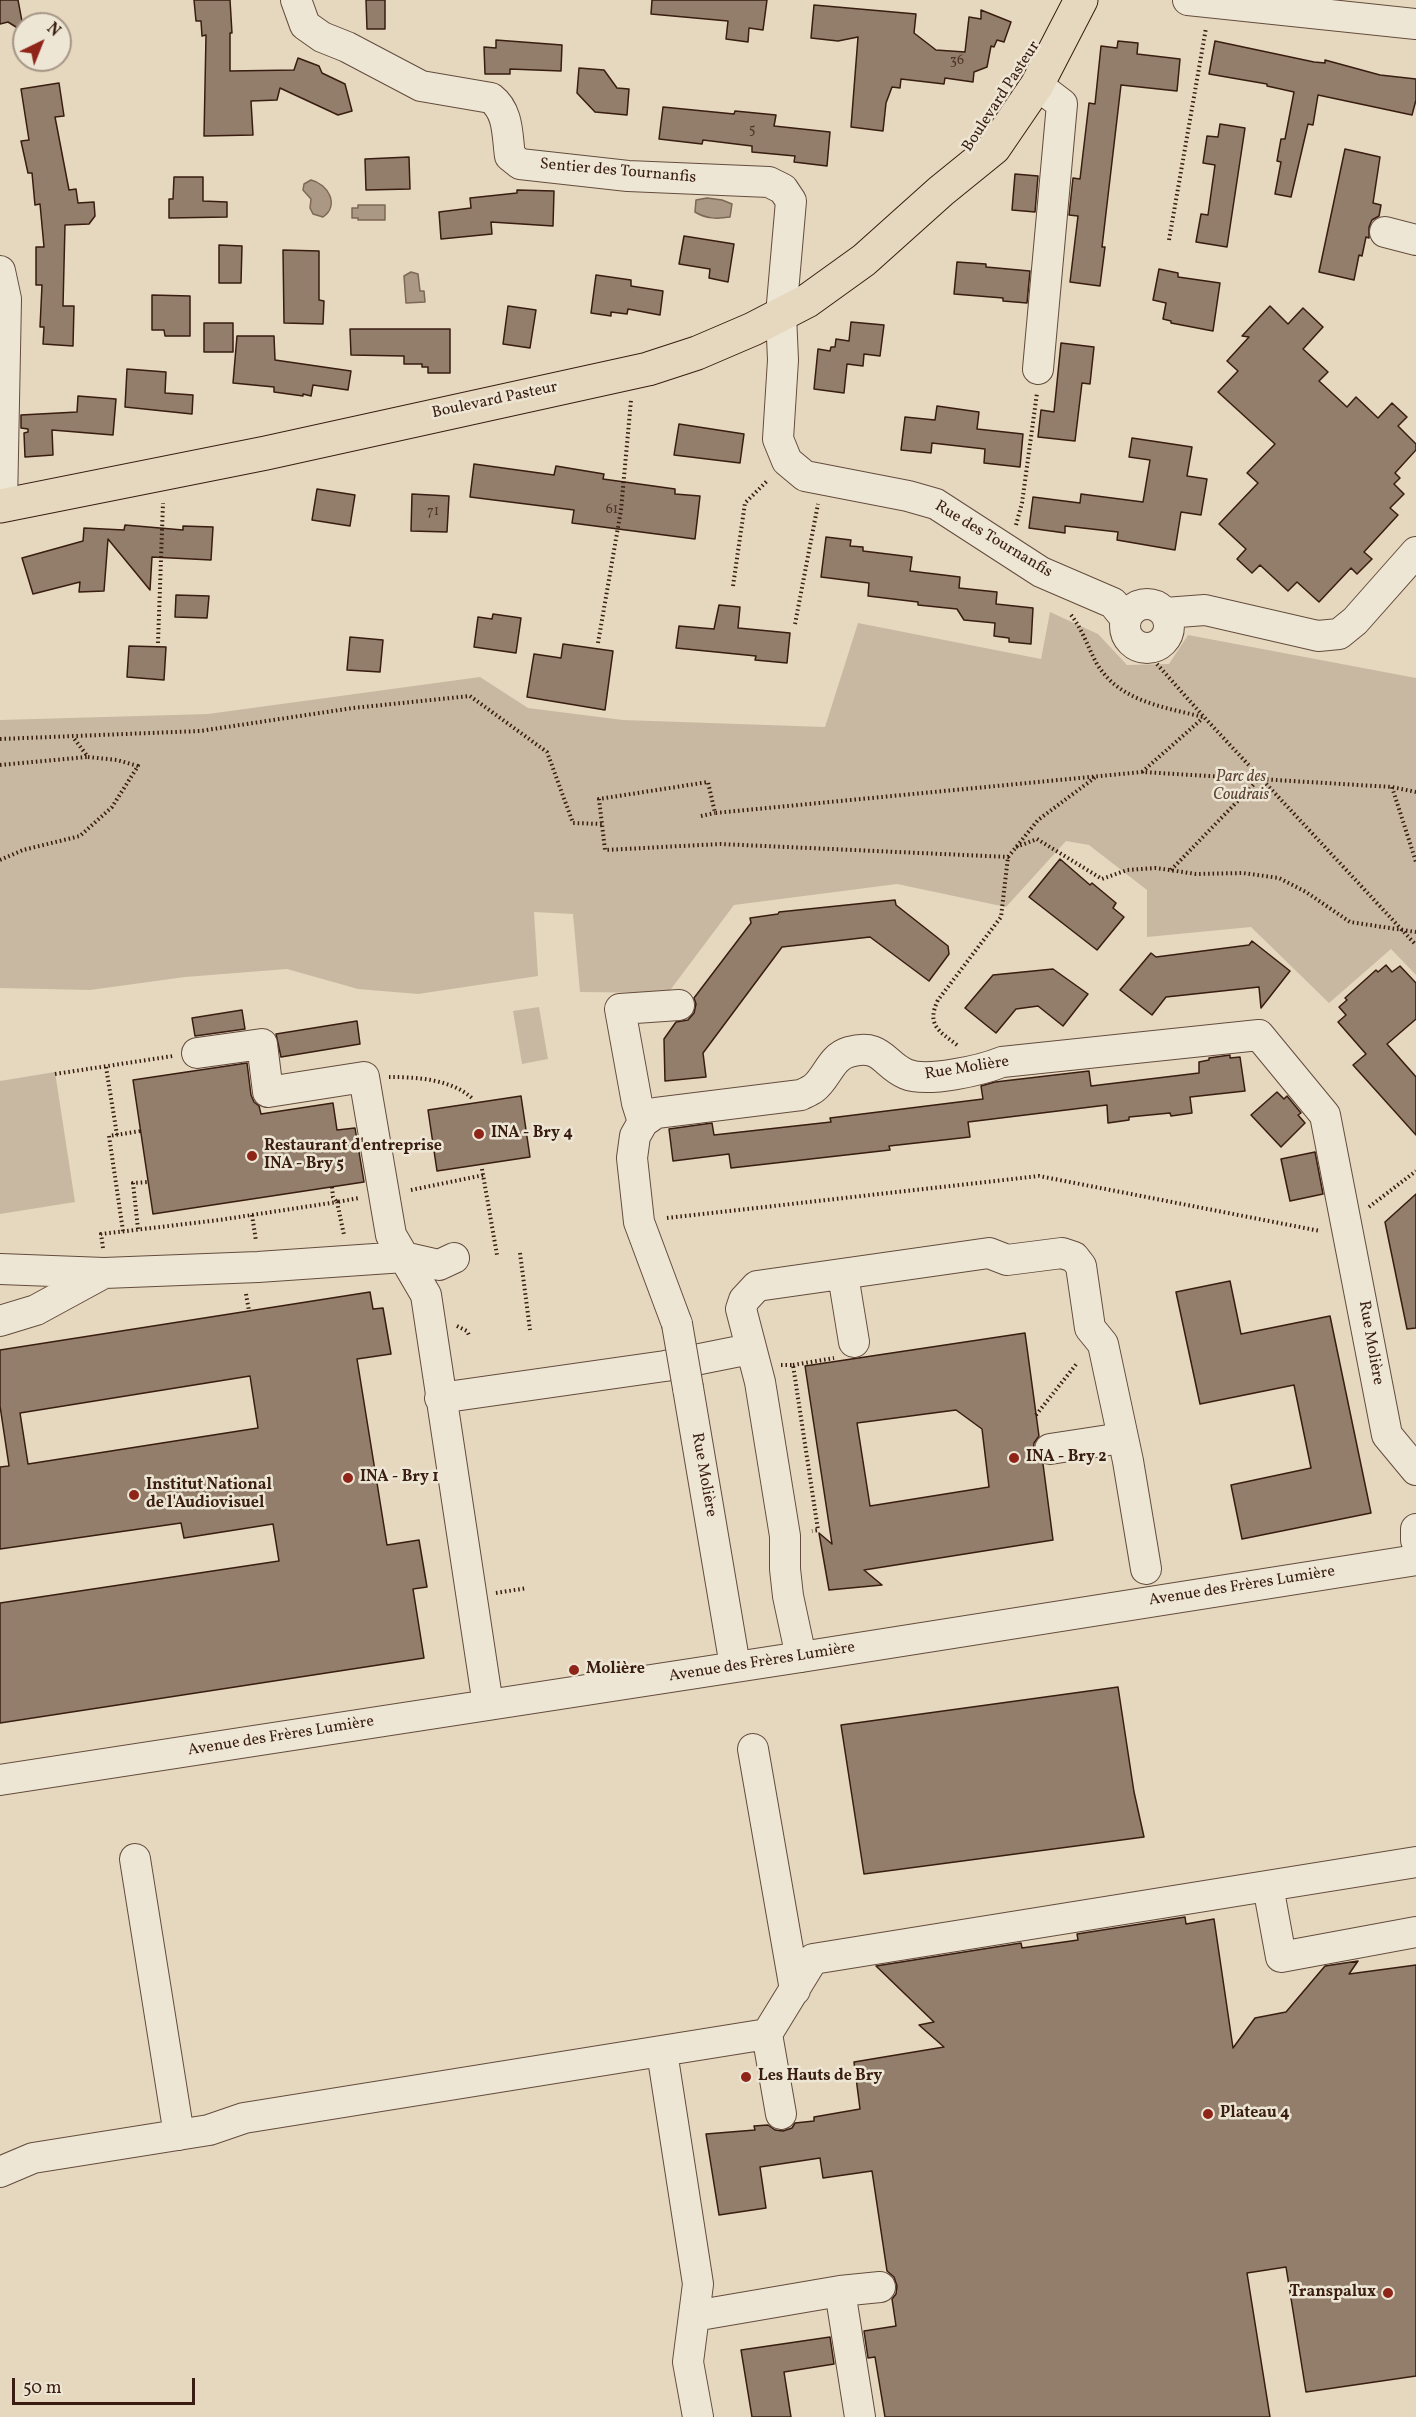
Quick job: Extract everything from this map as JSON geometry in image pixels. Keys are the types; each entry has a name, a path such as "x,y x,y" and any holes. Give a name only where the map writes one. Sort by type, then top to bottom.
{"main road":[{"name":"Boulevard Pasteur","path":"941,191 1041,38 1059,0"},
{"name":"Boulevard Pasteur","path":"1,505 266,453 634,372 697,353 781,315 807,301 864,260 941,191 994,148 1037,85 1081,0"}],"street":[{"path":"1199,1 1416,24"},
{"name":"Sentier des Tournanfis","path":"300,13 322,37 347,47 421,86 491,98 499,104 505,115 510,156 520,164 628,176 769,182 783,189 791,201 781,315"},
{"path":"1037,85 1062,104 1038,380"},
{"path":"1385,232 1416,240"},
{"path":"0,272 6,300 1,505"},
{"path":"781,315 783,360 778,439 787,461"},
{"name":"Rue des Tournanfis","path":"787,461 805,476 908,496 936,504 1003,545 1041,572 1113,603 1126,619 1127,635 1133,643 1149,648"},
{"path":"1165,613 1205,610 1318,636 1339,634 1355,621 1416,552"},
{"path":"1126,619 1137,606 1147,604 1157,606 1165,613 1169,622 1167,636 1163,642 1149,648"},
{"path":"643,1122 637,1103 620,1009 679,1005"},
{"name":"Rue Molière","path":"735,1666 677,1324 639,1222 632,1158 635,1136 643,1122 656,1113 801,1095 814,1088 837,1059 848,1052 871,1050 883,1056 906,1074 923,1078 986,1068 1002,1062 1259,1035 1325,1115 1348,1224 1387,1435 1416,1470"},
{"path":"197,1053 262,1044 268,1092 364,1077 391,1235 426,1295 488,1705"},
{"path":"801,1658 788,1596 785,1536 760,1382 741,1309 744,1300 757,1286 989,1253 1007,1260 1062,1253 1074,1257 1081,1266 1090,1328 1103,1344 1146,1569"},
{"path":"0,1269 104,1262 350,1262 405,1257 439,1265 454,1258"},
{"path":"0,1321 36,1310 104,1262"},
{"path":"843,1275 854,1342"},
{"path":"440,1398 665,1366 750,1349"},
{"path":"1050,1449 1122,1438"},
{"path":"1416,1529 1416,1540"},
{"name":"Avenue des Frères Lumière","path":"0,1780 735,1666 801,1658 1416,1560"},
{"path":"753,1749 795,1990"},
{"path":"135,1859 179,2135"},
{"path":"781,2114 767,2034 813,1959 1416,1862"},
{"path":"1268,1886 1281,1957 1416,1932"},
{"path":"0,2172 33,2158 209,2130 244,2118 767,2034"},
{"path":"662,2052 698,2284 688,2362 698,2417"},
{"path":"0,2154 33,2158"},
{"path":"694,2316 840,2291 880,2287"},
{"path":"840,2291 860,2417"}],"path":[{"path":"1169,240 1199,1"},
{"path":"598,643 621,510 634,372"},
{"path":"1003,545 1017,524 1022,503 1038,380"},
{"path":"733,586 745,503 787,461"},
{"path":"158,643 164,472"},
{"path":"795,624 823,479"},
{"path":"1064,608 1072,615 1084,633 1098,665 1116,687 1137,700 1204,717"},
{"path":"1149,648 1156,663 1204,717 1416,945"},
{"path":"0,739 200,732 353,708 471,696 547,752 573,823 602,824"},
{"path":"1142,772 1204,717"},
{"path":"72,736 88,757"},
{"path":"0,765 88,757 117,760 138,766 112,807 80,836 23,850 0,860"},
{"path":"701,816 1142,772 1392,787 1416,792"},
{"path":"986,1068 935,1028 932,1012 938,1000 1001,917 1008,857 1038,820 1098,776"},
{"path":"1171,870 1260,778"},
{"path":"714,813 708,782 599,799 605,850 720,844 1008,857"},
{"path":"1392,787 1416,862"},
{"path":"1016,847 1037,839 1102,879 1126,870 1156,868 1196,874 1242,873 1279,878 1306,892 1350,922 1416,932"},
{"path":"55,1074 197,1053"},
{"path":"106,1067 117,1135"},
{"path":"364,1077 429,1080 466,1092 473,1099"},
{"path":"123,1232 109,1136 141,1131"},
{"path":"483,1169 497,1255"},
{"path":"639,1222 1039,1176 1318,1231 1348,1224 1416,1171"},
{"path":"383,1193 483,1175"},
{"path":"138,1229 133,1183 148,1182"},
{"path":"332,1187 350,1262"},
{"path":"104,1262 101,1234 252,1215 345,1200"},
{"path":"252,1215 256,1244"},
{"path":"520,1253 530,1330"},
{"path":"245,1290 249,1311"},
{"path":"1036,1415 1098,1338"},
{"path":"793,1365 810,1361"},
{"path":"494,1593 527,1588"}],"green space":[{"name":"Parc des Coudrais","path":"1050,612 1098,634 1127,665 1169,664 1188,635 1416,678 1416,975 1391,949 1329,1003 1251,927 1147,937 1147,890 1089,845 1066,841 1006,907 897,884 734,905 668,993 580,992 573,914 534,912 538,976 418,994 358,989 287,969 185,977 90,990 0,988 0,720 208,714 480,677 528,708 623,720 825,727 858,623 1041,659"},
{"path":"539,1007 548,1059 522,1064 513,1011"},
{"path":"55,1072 75,1202 0,1214 0,1081"}],"shaded area":[{"path":"311,180 327,190 330,196 331,207 323,217 313,214 310,208 311,199 303,190 304,184"},
{"path":"707,198 732,204 730,217 712,218 695,212 696,200"},
{"path":"358,205 385,205 385,220 352,218 352,208 358,208"},
{"path":"411,272 418,274 420,291 424,291 425,302 406,303 404,276"}],"building":[{"path":"0,0 18,0 20,12 12,12 12,24 8,22 0,24"},
{"path":"194,0 230,0 232,33 230,33 230,71 294,70 298,58 319,66 322,73 345,84 352,111 338,115 280,88 277,100 251,101 253,135 204,136 206,35 202,36 201,21 196,21"},
{"path":"366,0 385,0 385,29 367,29"},
{"path":"652,0 767,0 763,30 749,28 748,42 726,39 728,21 651,14"},
{"path":"814,5 916,14 914,33 936,50 965,52 969,17 981,19 981,10 1011,22 1004,42 997,40 994,47 991,46 987,67 974,72 973,82 945,78 944,84 901,79 900,88 892,87 886,103 883,131 851,127 858,37 838,41 811,38"},
{"path":"496,40 562,45 561,71 510,69 510,74 485,74 484,47 496,48"},
{"path":"1118,41 1138,43 1137,54 1180,59 1177,91 1121,85 1102,247 1105,247 1100,286 1070,282 1078,216 1069,215 1073,178 1080,179 1089,103 1095,104 1101,46 1117,48"},
{"path":"1215,41 1314,62 1325,63 1325,60 1380,75 1416,79 1416,100 1412,115 1318,95 1313,125 1308,124 1291,197 1275,194 1281,162 1277,161 1281,139 1285,139 1294,92 1267,86 1267,84 1209,74"},
{"path":"579,68 604,70 617,88 629,89 627,115 595,112 577,93"},
{"path":"59,83 64,116 55,117 69,190 76,189 78,203 94,202 95,216 89,224 65,225 63,306 74,306 73,346 43,344 44,327 40,327 42,285 36,285 36,247 44,247 40,204 35,205 32,173 28,173 21,141 29,140 21,89"},
{"path":"663,107 734,114 735,111 776,115 774,126 830,132 827,166 794,162 795,156 752,152 752,146 703,140 702,144 659,139"},
{"path":"1220,124 1245,128 1227,247 1196,242 1201,214 1208,215 1215,165 1203,163 1207,136 1218,137"},
{"path":"1345,149 1380,157 1373,203 1381,205 1379,216 1372,220 1369,227 1369,238 1366,237 1362,256 1359,255 1354,280 1319,272"},
{"path":"409,157 410,189 366,190 365,159"},
{"path":"1015,174 1038,176 1035,212 1012,210"},
{"path":"174,177 203,177 203,201 227,202 227,217 169,218 169,199 173,199"},
{"path":"517,190 554,191 553,226 491,222 492,234 441,239 439,212 471,208 470,198 517,193"},
{"path":"684,236 734,244 728,282 709,278 710,269 679,264"},
{"path":"219,245 242,246 241,283 219,283"},
{"path":"283,250 319,251 319,300 324,301 323,324 284,323"},
{"path":"957,262 1030,271 1027,303 1003,301 1003,298 954,294"},
{"path":"1159,269 1178,273 1178,277 1220,283 1213,331 1171,323 1163,319 1166,303 1153,300"},
{"path":"596,275 631,280 631,286 663,291 660,315 628,309 627,314 611,312 611,316 591,313"},
{"path":"152,295 190,296 190,336 165,336 164,330 152,330"},
{"path":"508,306 536,310 530,348 503,344"},
{"path":"1270,306 1288,324 1303,308 1323,327 1303,349 1328,372 1319,381 1347,407 1356,397 1378,418 1392,403 1407,417 1398,426 1416,444 1416,450 1395,473 1400,478 1394,484 1404,494 1390,508 1398,515 1364,552 1372,559 1357,574 1351,568 1319,602 1297,582 1288,591 1260,565 1252,573 1237,559 1246,549 1219,524 1258,483 1247,473 1275,444 1218,392 1238,371 1227,361 1249,337 1242,336"},
{"path":"851,322 884,325 880,356 864,354 863,366 847,364 844,393 814,389 818,349 830,351 831,347 835,347 836,339 849,341"},
{"path":"204,323 233,323 233,352 204,352"},
{"path":"350,329 450,329 450,373 428,373 428,367 422,367 422,364 404,364 404,356 351,355"},
{"path":"237,336 274,336 275,360 351,371 348,390 313,385 311,396 303,394 303,396 274,392 274,387 233,383"},
{"path":"1061,343 1094,347 1090,384 1082,383 1075,441 1038,437 1041,410 1054,412"},
{"path":"127,369 166,372 165,393 193,395 192,414 125,407"},
{"path":"78,396 116,399 113,435 52,430 53,455 25,457 24,433 28,432 28,429 21,428 21,415 77,412"},
{"path":"937,406 979,412 977,429 1023,434 1020,467 984,463 985,449 932,443 931,453 901,450 905,417 935,420"},
{"path":"679,424 744,434 740,463 674,455"},
{"path":"1132,438 1192,447 1187,476 1207,479 1201,515 1181,512 1175,550 1117,540 1118,532 1065,526 1065,533 1029,528 1033,497 1080,503 1081,494 1143,502 1150,460 1129,457"},
{"path":"474,464 554,475 556,466 604,474 603,479 675,489 675,494 700,496 695,539 572,523 574,510 470,497"},
{"path":"317,489 355,495 350,526 312,520"},
{"path":"412,494 449,496 447,532 411,531"},
{"path":"125,525 183,530 183,526 213,527 211,560 152,557 150,590 108,539 104,591 79,592 80,582 33,594 22,558 83,541 84,528 124,530"},
{"path":"826,537 851,540 850,546 863,547 863,551 912,557 910,571 960,577 959,588 997,592 996,604 1033,608 1031,644 1009,642 1009,638 994,636 995,623 964,620 957,609 868,596 869,583 821,577"},
{"path":"176,595 209,596 207,618 175,617"},
{"path":"719,605 740,607 738,628 790,633 787,663 755,660 756,656 676,648 679,626 714,629"},
{"path":"493,614 521,618 516,653 474,647 478,617 492,619"},
{"path":"350,637 383,640 380,672 347,670"},
{"path":"563,644 613,651 605,710 527,697 534,654 561,658"},
{"path":"129,646 166,647 164,680 127,677"},
{"path":"1060,859 1090,885 1092,883 1116,903 1113,908 1124,917 1097,950 1029,897"},
{"path":"895,900 896,905 948,946 949,954 929,981 870,937 782,947 703,1053 706,1077 665,1081 664,1039 676,1022 688,1020 694,1013 696,1004 694,998 751,923 750,918 779,912"},
{"path":"1252,941 1290,971 1261,1008 1259,987 1166,997 1152,1015 1120,990 1151,953 1156,957 1249,945"},
{"path":"1386,965 1392,972 1400,966 1416,983 1416,1019 1387,1044 1416,1077 1416,1135 1353,1065 1366,1054 1338,1022 1346,1015 1339,1007 1347,1000 1345,998 1376,970 1378,972"},
{"path":"1053,969 1088,994 1063,1026 1038,1006 1016,1009 996,1033 965,1008 993,975"},
{"path":"242,1010 245,1029 195,1036 192,1018"},
{"path":"357,1021 360,1044 281,1057 276,1034"},
{"path":"1230,1055 1230,1058 1240,1057 1245,1091 1190,1097 1192,1113 1129,1117 1129,1120 1108,1123 1107,1105 968,1122 970,1137 889,1146 890,1150 731,1168 729,1154 673,1161 669,1129 712,1123 714,1135 831,1122 830,1118 983,1099 981,1086 995,1082 1089,1071 1091,1086 1199,1073 1199,1062"},
{"name":"Restaurant d'entreprise INA - Bry 5","path":"247,1063 251,1095 259,1106 261,1114 333,1103 337,1130 355,1128 364,1182 153,1214 133,1080"},
{"path":"1277,1092 1284,1099 1287,1096 1301,1113 1298,1115 1305,1123 1281,1147 1251,1115"},
{"name":"INA - Bry 4","path":"521,1096 530,1157 437,1171 428,1110"},
{"path":"1315,1152 1323,1194 1290,1201 1281,1159"},
{"path":"1416,1194 1416,1328 1407,1329 1385,1222"},
{"path":"1230,1281 1241,1334 1330,1316 1371,1513 1242,1539 1231,1485 1311,1468 1294,1385 1200,1404 1176,1292"},
{"name":"INA - Bry 1","path":"370,1292 373,1309 383,1308 391,1354 357,1359 387,1545 419,1540 427,1587 413,1589 424,1658 0,1723 0,1603 279,1561 273,1524 184,1538 181,1523 0,1549 0,1467 9,1466 0,1406 0,1350","holes":["250,1376 258,1428 28,1464 20,1413"]},
{"name":"INA - Bry 2","path":"1025,1333 1039,1436 1034,1443 1033,1451 1036,1459 1043,1464 1053,1540 864,1570 882,1585 829,1590 819,1533 832,1544 805,1366","holes":["956,1410 982,1429 989,1487 870,1506 857,1423"]},
{"path":"1118,1687 1134,1792 1144,1837 864,1874 841,1725"},
{"path":"1185,1917 1186,1924 1214,1919 1233,2048 1255,2018 1286,2012 1325,1966 1358,1961 1349,1974 1416,1965 1416,2376 1306,2392 1286,2267 1247,2273 1270,2417 885,2417 875,2357 868,2358 864,2331 896,2326 892,2299 896,2294 897,2286 894,2277 887,2271 872,2171 823,2178 820,2158 760,2167 766,2208 719,2215 706,2134 755,2130 754,2126 768,2125 775,2130 783,2131 792,2128 795,2123 814,2121 814,2117 860,2109 854,2062 944,2047 919,2025 934,2022 876,1966 1021,1943 1022,1948 1078,1940 1077,1934"},
{"path":"830,2337 834,2364 784,2372 791,2417 752,2417 741,2350"}],"place":[{"name":"INA - Bry 4","path":"479,1134"},
{"name":"Restaurant d'entreprise INA - Bry 5","path":"252,1156"},
{"name":"INA - Bry 2","path":"1014,1458"},
{"name":"INA - Bry 1","path":"348,1478"},
{"name":"Institut National de l'Audiovisuel","path":"134,1495"},
{"name":"Molière","path":"574,1670"},
{"name":"Les Hauts de Bry","path":"746,2077"},
{"name":"Plateau 4","path":"1208,2114"},
{"name":"Transpalux","path":"1388,2293"}]}
